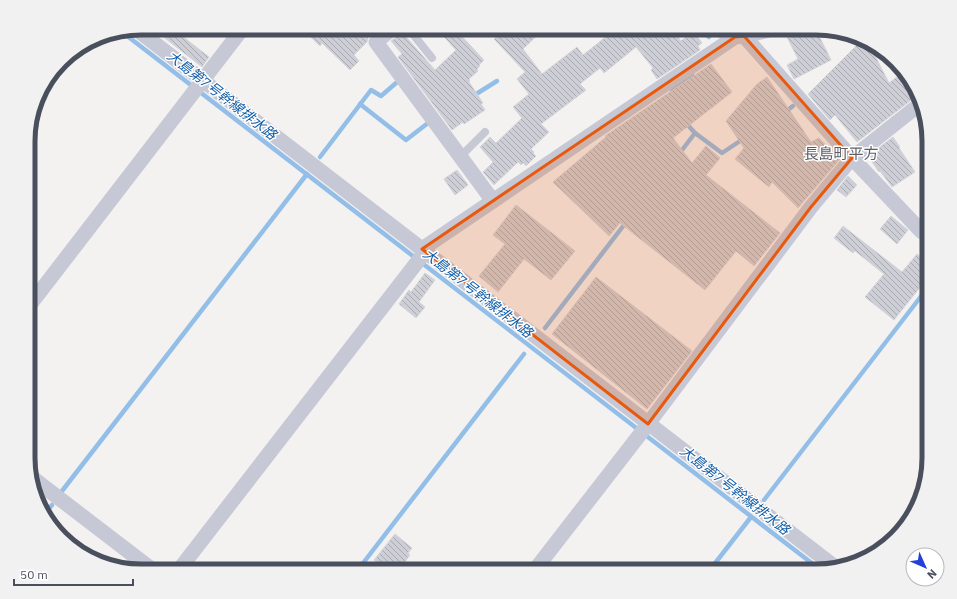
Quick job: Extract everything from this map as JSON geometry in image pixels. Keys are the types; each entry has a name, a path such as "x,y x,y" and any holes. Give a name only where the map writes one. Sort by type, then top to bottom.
{"street":[{"path":"143,35 198,86 421,255 644,429 830,563"},
{"path":"35,298 238,35"},
{"path":"384,35 376,42 492,201"},
{"path":"736,35 739,36 922,232"},
{"path":"183,564 421,255 492,201 739,36 743,35"},
{"path":"539,564 644,429 811,207 852,158 916,107"},
{"path":"38,482 145,564"}],"lane":[{"path":"414,35 432,58"},
{"path":"460,157 485,132"}],"highlighted area":[{"path":"744,36 852,158 811,207 648,424 422,249 735,37"}],"building":[{"path":"161,35 181,35 209,57 202,67"},
{"path":"308,35 370,35 367,42 354,55 359,61 350,70 322,43 320,46"},
{"path":"399,35 404,35 435,70 456,50 442,35 461,35 484,60 479,65 480,66 477,69 478,71 469,79 469,82 483,103 481,104 485,110 452,130 398,57 402,54 391,41"},
{"path":"498,35 538,35 523,49 542,74 577,47 583,55 608,35 677,35 681,41 688,35 696,35 702,43 698,46 700,50 657,79 651,70 653,68 636,47 604,73 600,68 580,84 586,90 541,124 549,132 531,149 536,156 526,166 523,163 521,165 518,162 494,185 483,172 493,162 480,147 490,137 496,143 522,118 513,107 529,94 517,79 525,72 494,39"},
{"path":"786,35 819,35 831,60 794,79 787,65 798,59"},
{"path":"858,44 873,52 889,83 898,76 908,89 913,99 857,142 835,115 830,120 808,94"},
{"path":"711,64 732,92 673,138 692,163 706,146 720,158 706,175 780,233 754,266 736,251 705,290 620,223 609,236 553,182 606,137 605,136"},
{"path":"767,77 811,142 819,138 840,159 798,208 772,182 769,187 735,159 744,148 726,121 757,84"},
{"path":"893,137 915,172 892,187 868,156"},
{"path":"457,170 468,185 455,195 444,179"},
{"path":"848,176 857,185 846,197 837,190"},
{"path":"516,205 575,251 551,280 524,259 498,292 479,276 505,244 493,235"},
{"path":"891,216 908,230 897,244 880,229"},
{"path":"843,226 902,272 917,254 922,258 922,285 894,320 865,297 884,274 855,251 853,253 834,238"},
{"path":"425,273 435,280 419,302 425,307 416,318 399,304 409,290 411,292"},
{"path":"596,277 692,351 647,409 552,334"},
{"path":"395,534 412,548 408,553 410,555 403,564 379,564 374,560"}],"waterway":[{"name":"大島第7号幹線排水路","path":"127,36 813,564"},
{"path":"672,91 692,75"},
{"path":"473,96 497,81"},
{"path":"320,157 371,90 381,96 396,83"},
{"path":"360,104 406,140 428,123"},
{"path":"785,112 793,106"},
{"path":"685,122 695,133"},
{"path":"679,154 695,133 722,153 743,139"},
{"path":"62,491 307,174"},
{"path":"545,328 627,221"},
{"path":"764,500 922,295"},
{"path":"362,564 524,354"},
{"path":"48,510 52,505"},
{"path":"714,564 751,517"}],"district":[{"name":"長島町平方","path":"841,154"}]}
